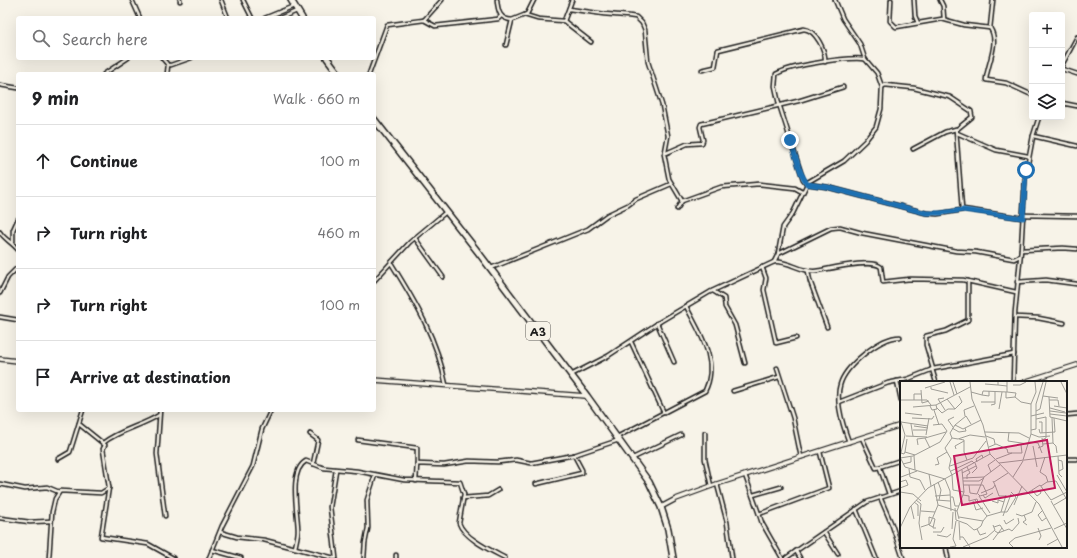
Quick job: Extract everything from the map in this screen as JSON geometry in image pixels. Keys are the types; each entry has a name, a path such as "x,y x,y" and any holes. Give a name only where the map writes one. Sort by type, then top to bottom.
{"highway":[{"path":"291,0 301,16"},
{"path":"328,60 338,72"},
{"name":"A3","path":"376,122 587,396 649,482 661,507 668,529 673,558"}],"street":[{"path":"132,0 139,16"},
{"path":"221,0 227,16"},
{"path":"243,0 251,16"},
{"path":"424,20 442,0"},
{"path":"497,0 501,16 504,19 512,20 525,15 534,0"},
{"path":"564,21 572,0"},
{"path":"774,262 778,254 783,227 807,184 812,179 844,161 865,141 876,127 879,117 882,87 877,73 865,59 860,44 843,19 835,0"},
{"path":"892,0 890,21 899,27 918,24 920,22 944,19 964,25 990,28"},
{"path":"914,0 915,16 918,24"},
{"path":"940,0 943,6 944,19"},
{"path":"993,0 990,28 992,32 992,50 986,80 1006,83 1029,94"},
{"path":"269,16 294,5"},
{"path":"569,9 636,17 642,23 650,68 662,105 668,136 665,162 671,184 682,201"},
{"path":"285,16 297,11"},
{"path":"525,15 538,20 564,21 591,42"},
{"path":"376,55 387,25 424,20 435,26 498,19 501,16"},
{"path":"506,45 512,20"},
{"path":"702,70 715,67 716,54 718,50 804,29 814,35 823,48 826,55 825,62"},
{"path":"1065,59 1077,37"},
{"path":"807,184 799,168 784,113 779,104 775,81 776,74 783,71 825,62 865,59"},
{"path":"107,72 125,60"},
{"path":"164,60 168,65 167,72"},
{"path":"168,65 187,60"},
{"path":"370,72 374,60"},
{"path":"1065,70 1077,74"},
{"path":"0,85 16,88"},
{"path":"882,87 886,85 914,88 954,99 973,114 971,119 957,129 945,132 913,149"},
{"path":"665,152 687,144 702,143 703,140 700,127 704,122 779,104 798,101 843,87"},
{"path":"1065,104 1077,106"},
{"path":"1013,381 1016,292 1021,250 1028,156 1038,120"},
{"path":"957,129 961,204 963,210"},
{"path":"958,133 996,150 1028,156"},
{"path":"1033,136 1077,146"},
{"path":"490,269 588,229 606,215 628,205 636,199 671,184"},
{"path":"677,209 682,201 712,190 734,185 759,184 795,188 802,192"},
{"path":"807,184 827,187 926,213 941,213 963,210 1023,217 1077,216"},
{"path":"376,279 415,238 446,212"},
{"path":"13,243 13,230 16,223"},
{"path":"778,254 831,228 840,227 862,233 956,251 976,252 1014,259 1019,263"},
{"path":"0,232 3,237 13,243 16,247"},
{"path":"415,238 443,277"},
{"path":"1021,250 1063,248 1077,249"},
{"path":"1014,259 1020,256"},
{"path":"571,375 608,356 686,306 713,291 774,262 781,262 808,271 849,265 872,264 881,267 883,282 910,279 968,281 1016,292"},
{"path":"391,263 428,327 441,359 446,386"},
{"path":"762,267 766,278 764,290 776,343 796,338"},
{"path":"0,293 8,277 16,269"},
{"path":"808,271 810,281 827,327"},
{"path":"1017,282 1046,280 1077,284"},
{"path":"936,381 926,337 930,334 946,331 968,320 968,281"},
{"path":"713,291 724,298 725,307 735,325 745,363"},
{"path":"417,464 444,465 469,461 498,462 516,460 531,463 574,455 618,438 705,391 710,378 711,365 709,356 686,306"},
{"path":"1015,317 1038,318 1064,323"},
{"path":"0,318 16,320"},
{"path":"657,324 674,362"},
{"path":"849,443 839,402 839,391 842,380 868,349 885,340 900,337"},
{"path":"631,342 664,413"},
{"path":"839,402 888,383 897,382 933,369 1014,354"},
{"path":"0,359 16,361"},
{"path":"1027,381 1077,365"},
{"path":"777,368 793,418 802,458"},
{"path":"733,391 779,377"},
{"path":"376,380 587,396"},
{"path":"897,382 900,396"},
{"path":"58,459 70,452 82,412"},
{"path":"209,558 220,532 253,466 260,434 270,412"},
{"path":"1067,415 1077,414"},
{"path":"103,443 112,437 150,421 160,415"},
{"path":"160,415 157,454 165,516"},
{"path":"79,424 94,438 103,443"},
{"path":"661,507 676,499 711,486 849,443 900,425"},
{"path":"705,433 705,459 711,486"},
{"path":"310,434 318,440 313,460 314,464"},
{"path":"632,458 681,435"},
{"path":"862,438 876,468 880,468 900,460"},
{"path":"358,440 417,448 416,482"},
{"path":"103,443 109,487 101,537 148,544 173,558"},
{"path":"759,514 829,488 820,452"},
{"path":"536,484 582,473 582,470 574,455"},
{"path":"309,462 313,460"},
{"path":"295,548 298,531 296,481 303,462 309,462 324,468 351,470 416,482 460,482 464,489 459,523 460,526 470,536 505,558"},
{"path":"880,468 889,494"},
{"path":"220,532 237,537 263,539 335,558 330,507 336,470"},
{"path":"364,558 364,543 368,528 367,500 374,475"},
{"path":"745,475 762,523 782,558"},
{"path":"0,484 25,489 47,487 59,492 101,493 109,487"},
{"path":"717,484 727,522 732,558"},
{"path":"753,495 781,487"},
{"path":"463,498 488,496 498,490"},
{"path":"786,558 867,502 900,491"},
{"path":"49,558 54,499 59,492"},
{"path":"880,497 903,558"},
{"path":"856,509 876,558"},
{"path":"0,518 30,522 51,521"},
{"path":"824,532 838,554"},
{"path":"946,548 948,558"},
{"path":"212,550 241,558"},
{"path":"796,551 800,558"}],"route":[{"path":"790,140 803,179 807,184 827,187 926,213 965,210 1023,218 1026,170"}]}
